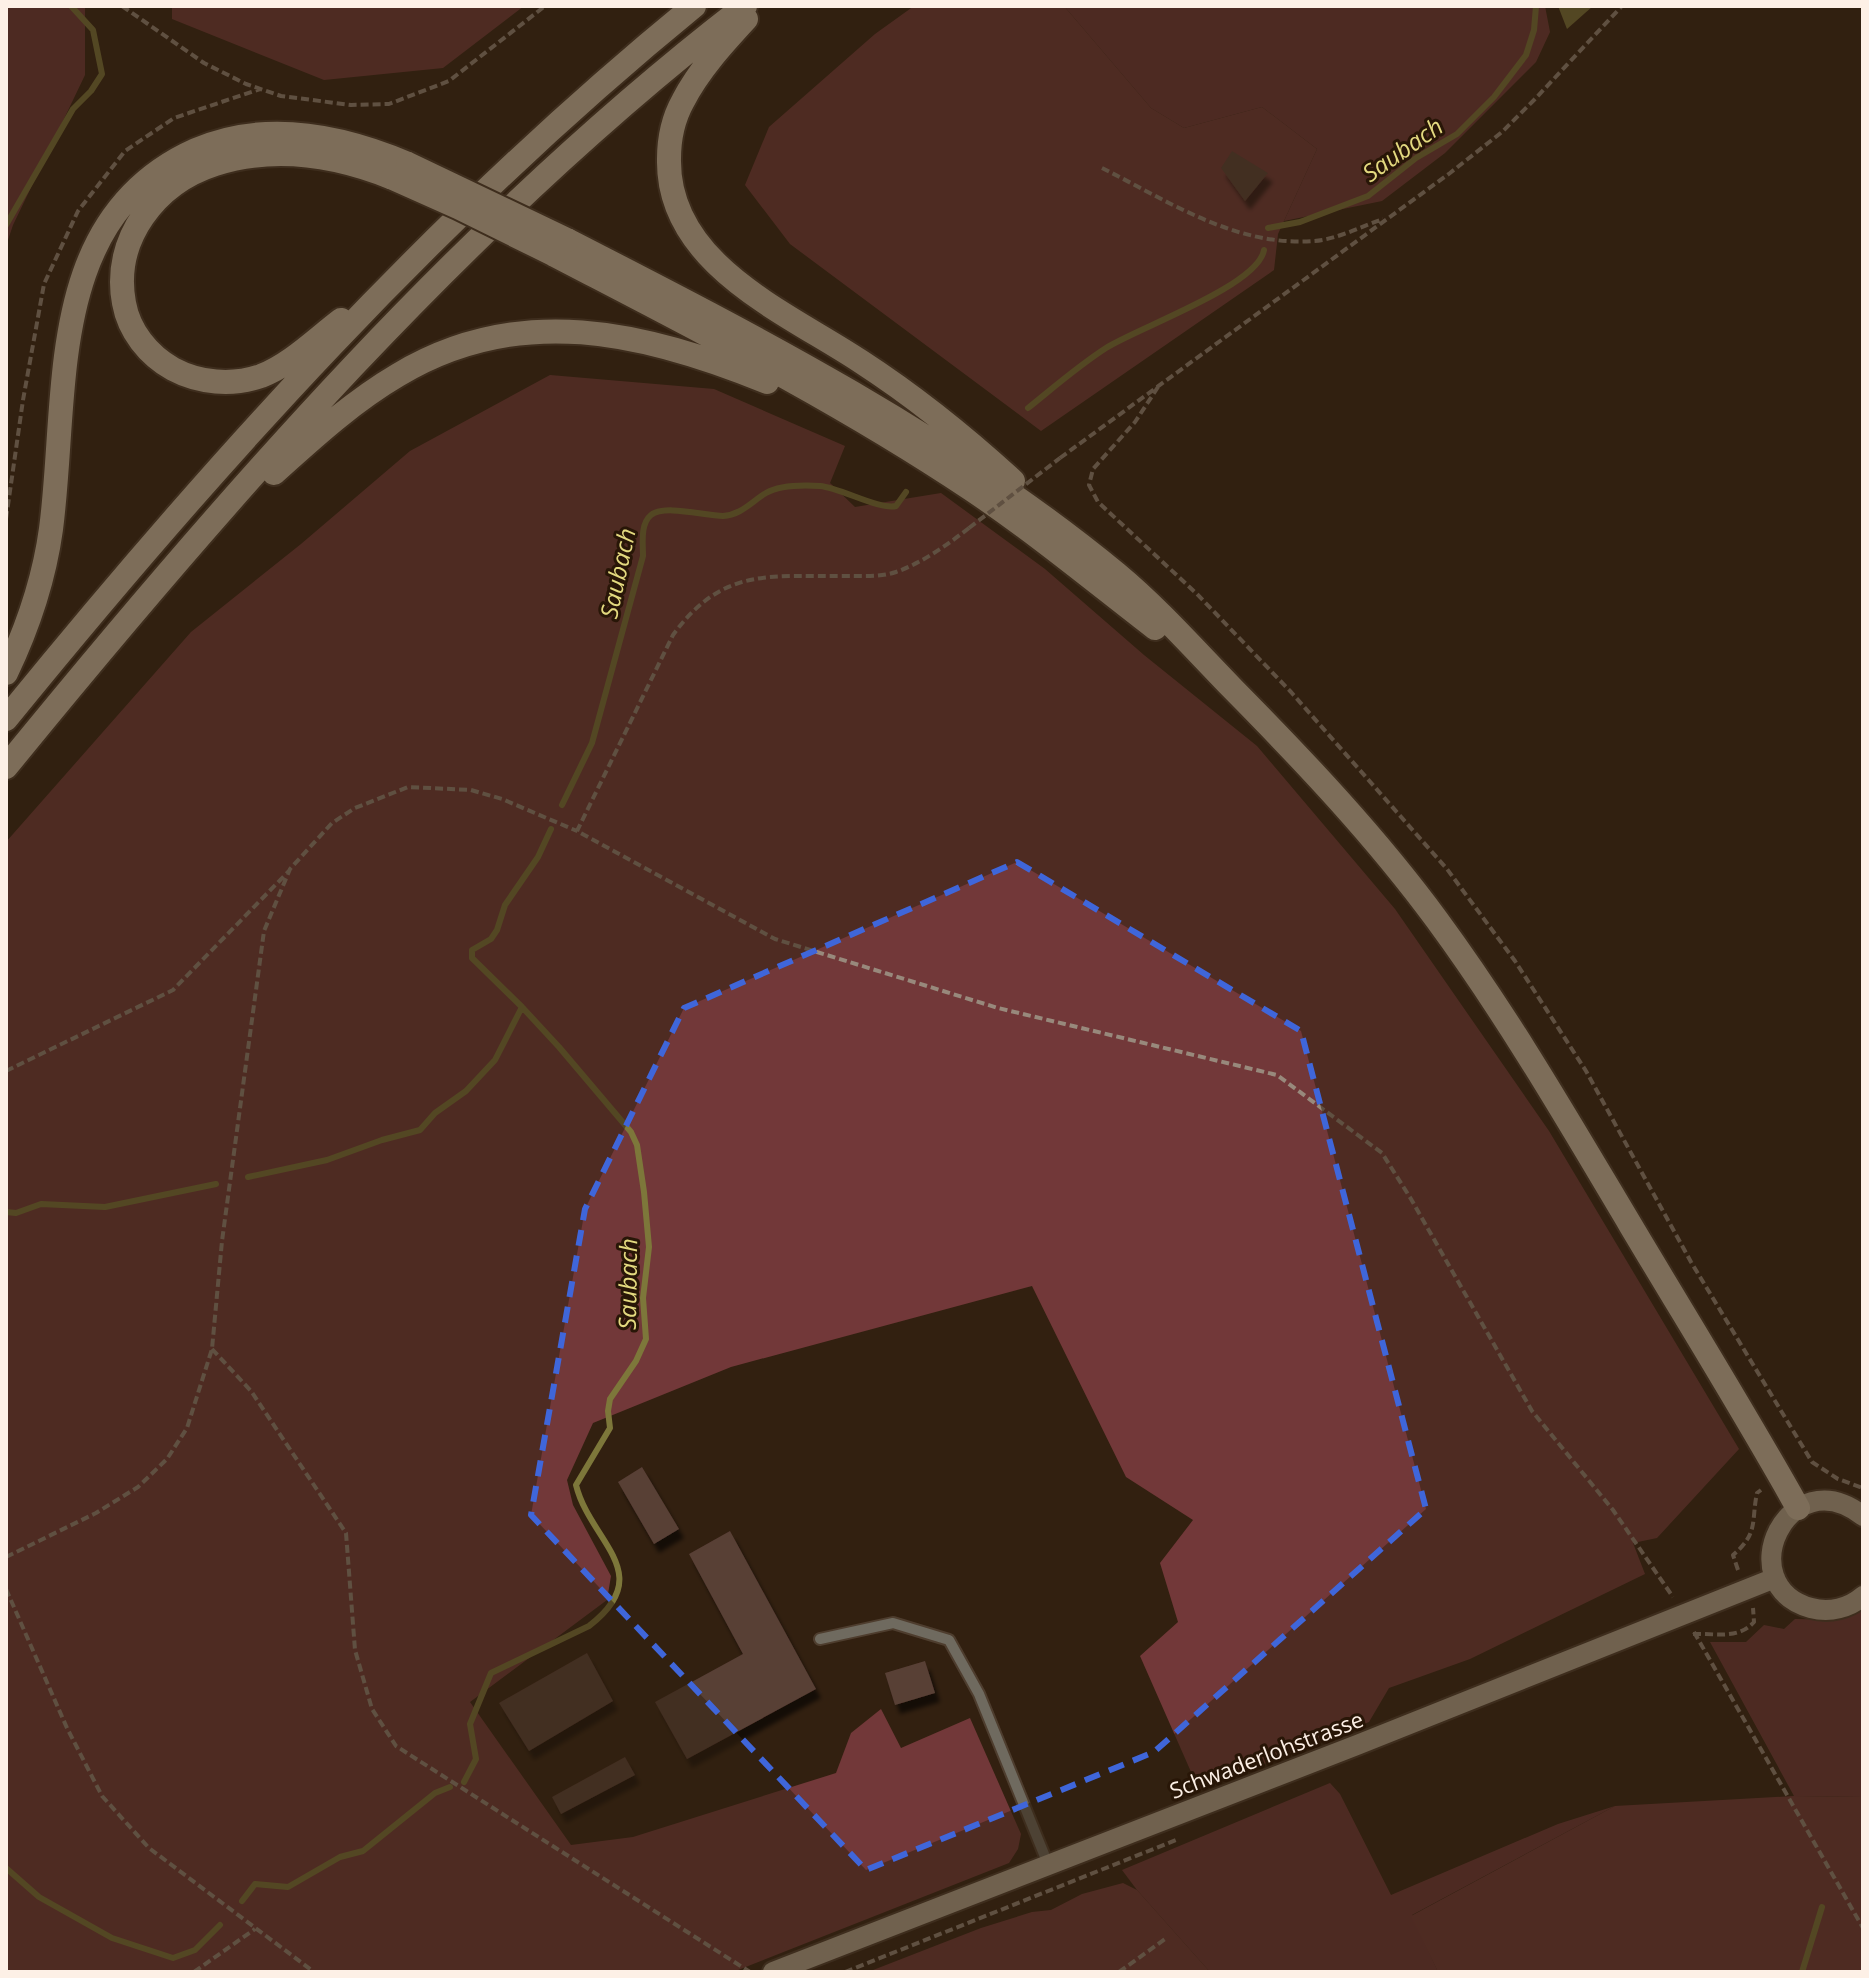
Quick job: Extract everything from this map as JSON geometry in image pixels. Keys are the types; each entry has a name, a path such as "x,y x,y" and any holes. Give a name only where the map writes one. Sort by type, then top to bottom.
{"highway":[{"path":"6,719 221,466 400,275 579,105 694,6"},
{"path":"6,767 194,544 323,398 480,239 612,116 745,6"},
{"path":"756,6 701,71 684,98 674,124 669,154 671,184 688,231 710,258 751,291 925,406 1005,473 1119,576 1238,694 1301,758 1387,855 1474,971 1541,1074 1798,1508"},
{"path":"6,673 26,629 44,565 74,303 95,246 122,205 148,179 188,154 218,142 264,134 350,143 401,171 560,247 699,308 877,407 1026,505 1119,576"},
{"path":"400,275 272,370 248,379 222,382 187,376 166,365 148,350 126,314 120,277 124,250 142,218 174,185 215,164 261,154 295,154 401,171"},
{"path":"560,247 856,418 971,489 1238,694"},
{"path":"194,544 318,434 398,375 464,345 514,334 578,330 645,340 725,365 856,418"}],"main road":[{"path":"1863,1516 1852,1507 1834,1501 1815,1501 1785,1518 1771,1546 1775,1578 1786,1593 1801,1605 1819,1610 1839,1609 1863,1596"},
{"name":"Schwaderlohstrasse","path":"773,1972 1357,1745 1775,1578"}],"lane":[{"path":"820,1639 893,1623 949,1640 979,1694 1048,1864"}],"path":[{"path":"122,6 204,63 246,84 281,96 351,105 389,104 449,81 545,6"},
{"path":"577,831 673,635 687,615 708,597 732,584 775,576 868,576 895,572 945,547 1060,458 1502,132 1622,6"},
{"path":"1102,168 1226,230 1274,240 1316,241 1389,217"},
{"path":"6,1071 173,990 332,823 355,808 408,787 471,790 502,799 577,831 775,939 998,1008 1277,1075 1382,1153 1532,1411 1613,1510 1658,1575"},
{"path":"6,1557 96,1513 138,1487 167,1459 187,1428 212,1349 222,1241 264,931 290,869"},
{"path":"212,1349 251,1391 346,1533 355,1650 372,1709 396,1746 750,1972"},
{"path":"1812,1462 1838,1479 1863,1488"},
{"path":"1735,1563 1733,1555 1754,1529 1757,1493"},
{"path":"6,1589 67,1728 102,1796 149,1848 314,1972"},
{"path":"1695,1633 1733,1634 1746,1631 1754,1622 1753,1611"},
{"path":"1710,1659 1863,1928"},
{"path":"194,1972 255,1929"},
{"path":"1119,1972 1165,1939"}],"highlighted area":[{"path":"1017,862 1301,1031 1426,1509 1154,1752 866,1870 531,1515 585,1209 684,1008"}],"shaded area":[{"path":"6,6 85,6 85,75 13,225 6,246"},
{"path":"172,6 524,6 443,68 324,80 172,19"},
{"path":"914,6 1064,6 1151,108 1184,128 1262,107 1317,149 1278,234 1274,270 1041,431 790,244 745,185 769,127 875,34"},
{"path":"1064,6 1545,6 1550,32 1536,62 1445,153 1382,201 1284,221 1317,149 1262,107 1184,128 1151,108"},
{"path":"1558,6 1593,6 1567,29"},
{"path":"550,375 714,389 845,446 830,483 855,507 941,493 1045,569 1144,655 1257,746 1395,909 1549,1131 1739,1449 1657,1538 1633,1543 1645,1574 1470,1659 1389,1688 1369,1722 1199,1790 1140,1656 1178,1622 1160,1563 1193,1520 1126,1477 1032,1286 731,1367 593,1423 567,1480 573,1505 611,1576 607,1600 470,1702 571,1845 633,1837 836,1773 851,1733 881,1709 901,1748 970,1718 1021,1834 1018,1849 1009,1863 733,1972 6,1972 6,842 191,632 410,451"},
{"path":"1863,1606 1863,1797 1794,1796 1710,1642 1746,1642 1764,1625 1784,1629 1795,1619 1839,1618"},
{"path":"1330,1783 1340,1794 1391,1895 1558,1824 1615,1806 1412,1915 1438,1972 1210,1972 1122,1870"},
{"path":"1794,1796 1863,1797 1863,1972 1438,1972 1411,1916 1615,1806"},
{"path":"1123,1883 1137,1890 1210,1972 868,1972 981,1928 1032,1912 1051,1910 1082,1894"}],"building":[{"path":"1232,151 1268,173 1245,201 1221,168"},
{"path":"642,1467 679,1529 654,1544 618,1482"},
{"path":"730,1531 816,1689 687,1759 655,1702 743,1654 689,1554"},
{"path":"587,1653 613,1701 529,1751 499,1703"},
{"path":"925,1661 935,1693 895,1705 885,1673"},
{"path":"625,1757 635,1775 561,1814 552,1797"}],"waterway":[{"path":"6,225 73,109 102,74 93,30 71,6"},
{"name":"Saubach","path":"1268,228 1300,222 1368,196 1416,158 1457,134 1494,97 1526,55 1534,30 1536,6"},
{"name":"Saubach","path":"1028,408 1106,348 1220,292 1241,278 1257,264 1264,250"},
{"name":"Saubach","path":"562,805 592,743 643,556 644,529 651,515 675,510 729,515 741,511 772,490 792,486 829,488 889,506 896,506 906,492"},
{"name":"Saubach","path":"248,1177 327,1160 420,1130 435,1113 466,1091 495,1060 522,1007 472,958 472,950 491,939 497,930 505,905 538,857 551,829"},
{"name":"Saubach","path":"464,1782 476,1759 470,1724 491,1673 589,1626 609,1607 618,1590 619,1573 614,1557 583,1505 576,1485 610,1428 610,1399 636,1361 646,1339 643,1298 649,1247 637,1145 631,1132 522,1007"},
{"path":"6,1212 16,1213 41,1204 105,1207 216,1184"},
{"path":"242,1901 255,1884 288,1887 340,1857 363,1851 435,1793 450,1787"},
{"path":"6,1868 39,1897 112,1938 173,1958 195,1950 220,1925"},
{"path":"1802,1972 1822,1907"}]}
